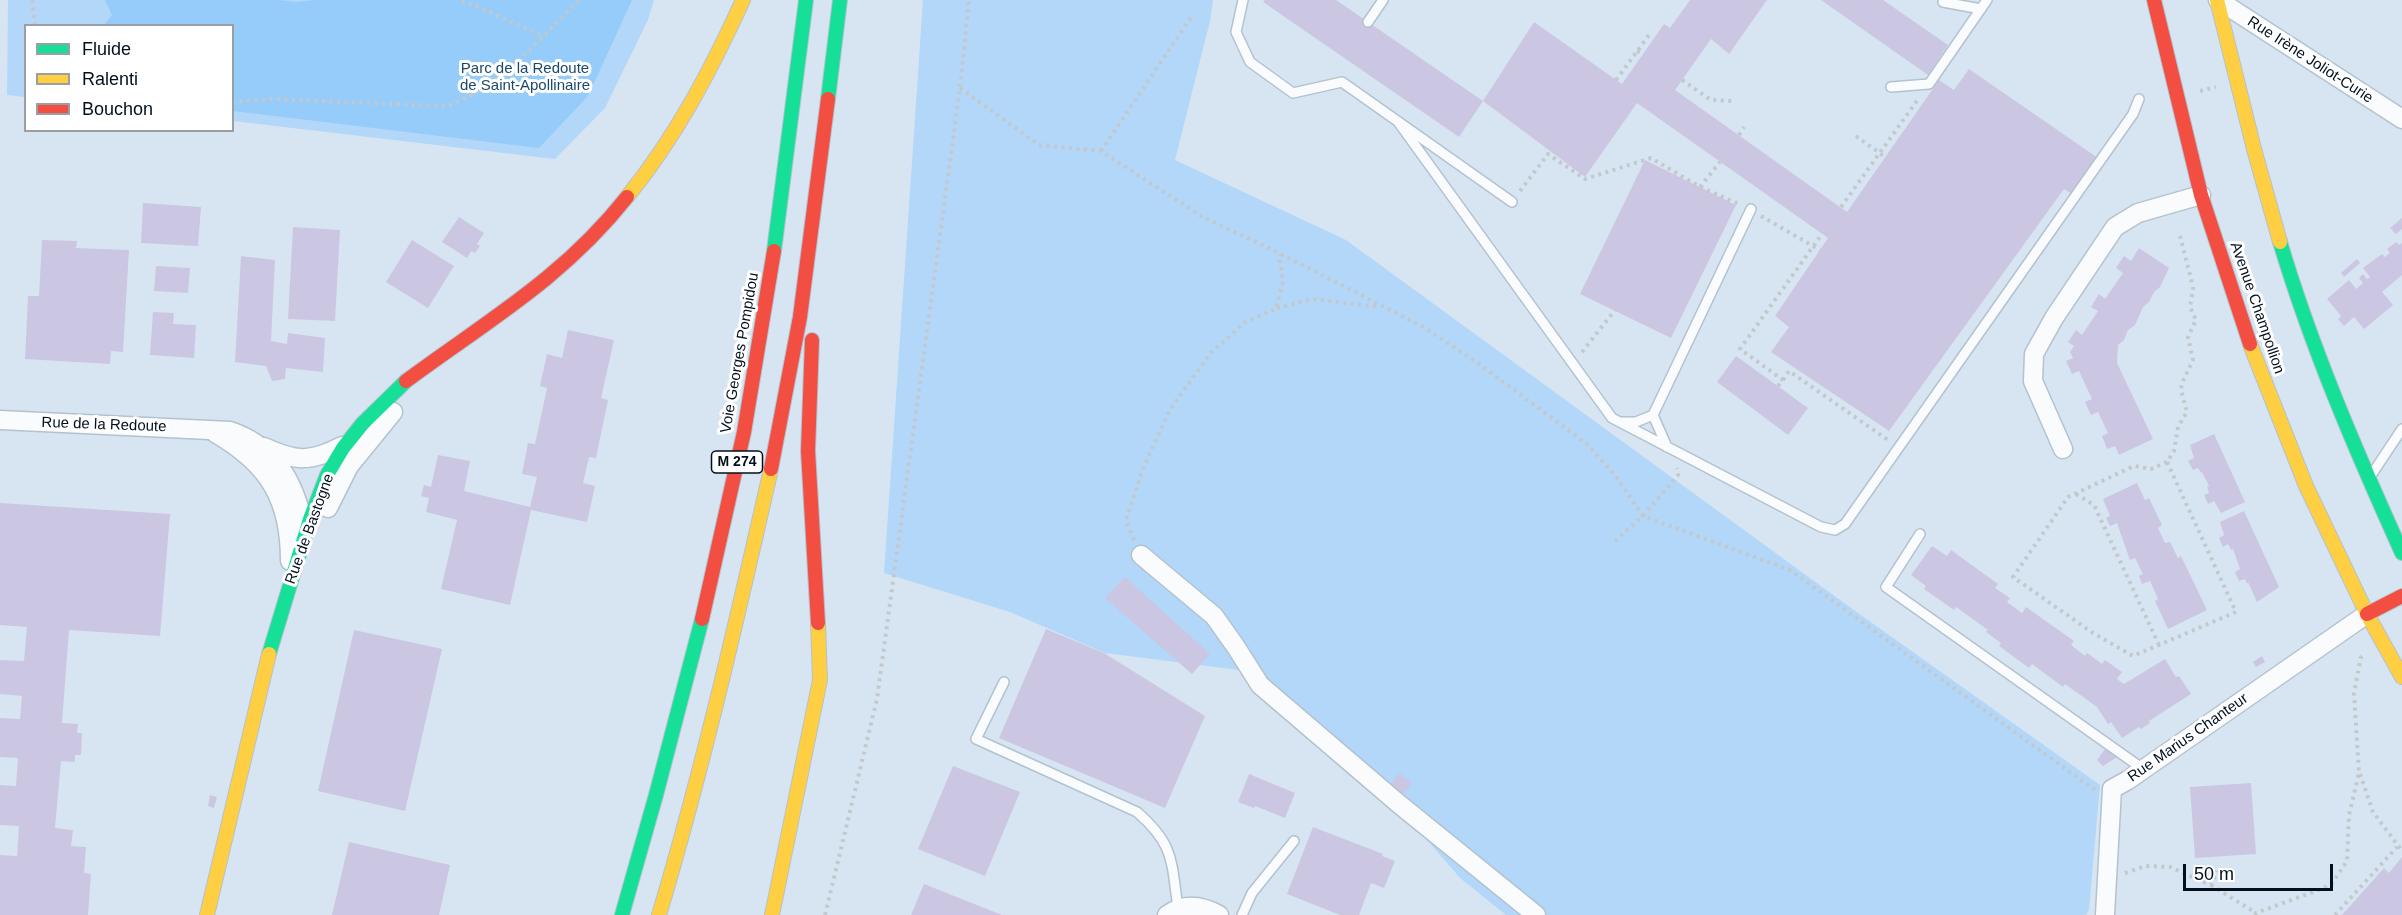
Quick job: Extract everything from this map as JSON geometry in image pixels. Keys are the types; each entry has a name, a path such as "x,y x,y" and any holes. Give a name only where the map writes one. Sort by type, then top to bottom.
{"main road":[{"path":"406,381 556,272 595,236 636,190 673,137 710,73 742,0"},
{"name":"Voie Georges Pompidou","path":"622,915 646,833 695,641 744,432 766,307 806,0"},
{"name":"M 274","path":"659,915 681,841 729,654 778,438 800,317 840,0"},
{"name":"Avenue Champollion","path":"2154,0 2201,195 2241,321 2301,476 2367,614 2402,677"},
{"path":"2218,0 2252,143 2297,296 2369,479 2402,553"},
{"path":"772,915 820,680 821,662 808,451 815,210"},
{"name":"Rue de Bastogne","path":"207,915 278,618 328,474 347,443 376,408 406,381"},
{"path":"2367,614 2402,596"}],"street":[{"name":"Rue Irène Joliot-Curie","path":"2218,0 2402,119"},
{"path":"2062,449 2032,381 2034,354 2054,318 2115,227 2138,213 2201,195"},
{"name":"Rue de Bastogne","path":"278,618 312,549 334,492 349,466 368,441 405,399 408,388 406,381"},
{"name":"Rue de la Redoute","path":"0,420 230,431 296,459 314,458 347,443"},
{"name":"Rue de la Redoute","path":"208,429 233,444 253,460 280,498 288,520 290,566 278,618"},
{"name":"Rue de la Redoute","path":"261,446 287,478 301,512 305,537"},
{"path":"1141,555 1214,616 1260,685 1399,804 1536,915"},
{"name":"Rue Marius Chanteur","path":"2111,794 2112,789 2367,614"},
{"path":"2105,915 2111,794"},
{"path":"1172,911 1191,906 1208,909 1219,915"}],"lane":[{"path":"1243,0 1236,32 1250,62 1293,93 1342,82 1512,202"},
{"path":"1368,22 1383,0"},
{"path":"1891,87 1929,84 1987,0"},
{"path":"1943,2 1981,9"},
{"path":"1399,123 1612,418 1821,527 1834,530 1845,524 2133,114 2139,99"},
{"path":"1620,422 1636,422 1653,415 1750,209"},
{"path":"1653,415 1666,447"},
{"path":"2369,479 2402,429"},
{"path":"1920,534 1886,587 2143,769"},
{"path":"1004,682 976,739 1137,812 1155,828 1169,850 1172,911"},
{"path":"1242,915 1252,893 1294,840"}],"path":[{"path":"32,0 35,24"},
{"path":"462,0 543,36"},
{"path":"234,102 272,99 447,106 471,96 500,76 579,0"},
{"path":"825,915 877,699 960,88 969,0"},
{"path":"1101,151 1192,16"},
{"path":"1616,80 1648,34"},
{"path":"1637,51 1643,54"},
{"path":"1682,80 1712,100 1732,101"},
{"path":"2177,97 2237,82"},
{"path":"1841,207 1929,84"},
{"path":"960,88 1039,145 1101,151 1201,216 1425,328 1465,354 1587,444 1615,476 1643,516 1790,570 2096,790 2111,794"},
{"path":"1739,135 1744,127"},
{"path":"1856,136 1885,157"},
{"path":"1512,202 1548,154 1585,179 1651,158 1700,187 1750,209 1820,250"},
{"path":"1700,187 1720,162"},
{"path":"2166,462 2236,612 2133,656 2128,655 2013,577 2068,497 2134,466 2151,469 2166,462 2174,451 2178,428 2187,412 2181,390 2193,360 2188,337 2196,320 2190,307 2193,288 2179,232"},
{"path":"1783,380 1740,349 1822,234"},
{"path":"1276,309 1283,282 1279,253"},
{"path":"1141,555 1126,520 1143,468 1171,408 1210,354 1245,322 1276,309 1313,299 1384,308"},
{"path":"1572,365 1615,310"},
{"path":"1778,386 1789,371 1898,447"},
{"path":"1616,541 1643,516 1678,475 1677,463 1666,447"},
{"path":"2076,494 2094,505 2159,645"},
{"path":"2379,636 2361,657 2354,693 2360,773 2373,812 2402,851"},
{"path":"2107,879 2146,866 2170,867 2211,885 2255,914 2324,888 2334,882 2348,861 2349,815 2360,773"},
{"path":"2335,915 2397,847"},
{"path":"2211,885 2217,871"}],"green space":[{"name":"Parc de la Redoute de Saint-Apollinaire","path":"8,0 654,0 648,20 605,108 555,159 234,121 234,24 24,24 24,97 7,95"},
{"name":"Parc de la Redoute de Saint-Apollinaire","path":"105,0 279,0 298,2 314,0 632,0 588,96 539,148 234,111 234,24 105,24 112,15"},
{"path":"923,0 1213,0 1210,21 1175,160 1346,240 1851,608 2100,785 2089,910 2086,915 1506,915 1460,878 1352,753 1255,672 1105,653 1010,612 884,573"}],"building":[{"path":"1265,0 1336,0 1483,101 1459,137 1263,2"},
{"path":"1690,0 1767,0 1729,54 1711,39 1675,90 1847,212 1939,80 1954,90 1969,69 2098,158 2072,194 2064,189 1889,431 1771,352 1789,327 1775,316 1828,238 1637,103 1585,177 1483,101 1534,22 1622,84 1664,24 1670,28"},
{"path":"1821,0 1883,0 1948,45 1928,75"},
{"path":"1645,160 1736,205 1671,338 1580,294"},
{"path":"143,203 201,207 198,246 141,243"},
{"path":"459,217 484,233 477,244 480,246 475,253 471,251 467,258 442,242"},
{"path":"2402,218 2402,229 2396,234 2390,228"},
{"path":"293,227 340,230 335,321 288,319"},
{"path":"42,240 77,241 76,248 129,250 123,352 111,351 110,364 25,359 28,296 39,296"},
{"path":"412,240 454,266 428,308 386,282"},
{"path":"2396,242 2399,245 2402,243 2402,275 2382,292 2393,305 2364,329 2354,317 2344,326 2338,319 2341,316 2327,299 2349,280 2356,289 2363,283 2359,278 2363,274 2367,279 2370,277 2363,268 2382,254 2385,257 2390,253 2387,249"},
{"path":"2139,248 2169,268 2160,287 2143,307 2135,325 2128,330 2124,340 2118,345 2117,363 2153,439 2119,455 2115,446 2107,449 2102,436 2108,433 2098,412 2091,415 2085,402 2092,399 2079,371 2072,374 2066,361 2073,358 2070,352 2074,346 2068,342 2076,330 2082,335 2098,311 2091,307 2099,294 2105,299 2123,273 2116,268 2124,256 2131,261"},
{"path":"241,256 275,260 271,341 287,344 288,333 325,338 323,372 286,368 285,379 272,381 266,366 235,362"},
{"path":"2357,259 2360,263 2344,277 2341,273"},
{"path":"156,266 190,268 188,293 154,291"},
{"path":"153,312 174,313 173,324 196,325 194,358 150,355"},
{"path":"568,330 614,340 601,398 608,400 596,458 589,457 583,483 595,486 587,522 531,510 510,605 441,589 457,520 426,512 429,498 421,496 424,485 431,487 438,455 470,461 464,491 530,507 537,477 522,474 528,443 535,444 547,388 540,386 547,354 562,358"},
{"path":"1736,356 1808,408 1788,435 1717,382"},
{"path":"2214,434 2245,502 2221,513 2214,501 2208,504 2204,495 2209,493 2207,487 2209,486 2202,472 2198,468 2193,470 2188,461 2194,458 2190,445"},
{"path":"2137,483 2145,500 2149,498 2162,525 2158,528 2165,543 2170,542 2178,558 2181,556 2207,610 2168,629 2155,601 2158,599 2150,581 2142,584 2139,576 2143,574 2135,558 2130,560 2117,523 2110,526 2106,518 2110,516 2103,499"},
{"path":"0,503 170,514 160,636 69,630 62,723 78,724 77,733 82,733 81,755 75,755 75,762 61,761 55,828 73,830 71,846 86,847 84,873 91,874 88,915 0,915 0,855 17,856 19,826 0,825 0,785 16,786 18,758 0,757 0,718 20,719 22,696 0,694 0,660 24,661 27,627 0,625"},
{"path":"2244,511 2279,587 2257,602 2248,582 2247,584 2245,579 2239,581 2235,572 2240,569 2233,549 2231,550 2228,544 2223,547 2219,538 2224,535 2220,522"},
{"path":"1932,546 1947,556 1951,550 1998,584 1995,588 2010,598 2007,602 2022,613 2026,607 2074,641 2071,645 2085,656 2087,653 2102,664 2105,660 2122,672 2117,679 2124,684 2165,659 2176,677 2179,676 2191,694 2149,721 2150,723 2141,729 2139,727 2122,738 2111,722 2108,724 2097,707 2065,684 2063,687 2032,664 2029,668 1999,646 2001,643 1986,632 1988,630 1956,607 1954,610 1924,589 1926,586 1911,575"},
{"path":"1125,577 1210,654 1192,674 1105,598"},
{"path":"1046,629 1104,653 1205,716 1165,808 999,738"},
{"path":"354,630 442,649 405,811 318,791"},
{"path":"2262,656 2265,662 2256,667 2253,662"},
{"path":"2105,749 2117,757 2103,766 2097,760"},
{"path":"953,766 1020,792 985,876 918,849"},
{"path":"1399,773 1412,783 1403,794 1391,784"},
{"path":"1249,774 1295,793 1285,818 1238,802"},
{"path":"2251,783 2256,854 2195,858 2190,787"},
{"path":"210,795 217,797 214,808 208,806"},
{"path":"1313,827 1383,854 1382,856 1395,861 1384,888 1371,883 1359,915 1340,915 1287,894"},
{"path":"349,842 450,865 439,915 332,915"},
{"path":"2402,857 2402,915 2342,915 2384,868 2389,873"},
{"path":"924,884 1002,915 911,915"}],"traffic: fast":[{"path":"774,251 806,0"},
{"path":"828,99 840,0"},
{"path":"2280,242 2306,321 2336,399 2402,553"},
{"path":"269,654 310,519 327,475 343,448 362,424 406,381"},
{"path":"622,915 702,619"}],"traffic: slow":[{"path":"627,197 677,127 743,0"},
{"path":"2217,0 2280,242"},
{"path":"2250,344 2306,486 2367,614 2402,677"},
{"path":"659,915 705,749 771,469"},
{"path":"772,915 820,680 818,623"},
{"path":"207,915 269,654"}],"traffic: jam":[{"path":"2154,0 2201,195 2250,344"},
{"path":"771,469 800,317 828,99"},
{"path":"406,381 495,318 550,275 602,226 627,197"},
{"path":"702,619 744,432 774,251"},
{"path":"812,340 808,451 818,623"},
{"path":"2367,614 2402,596"}]}
